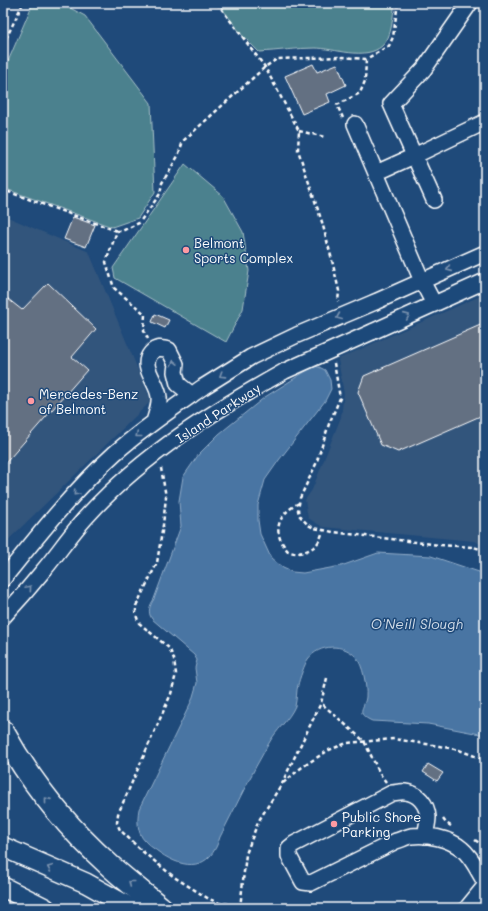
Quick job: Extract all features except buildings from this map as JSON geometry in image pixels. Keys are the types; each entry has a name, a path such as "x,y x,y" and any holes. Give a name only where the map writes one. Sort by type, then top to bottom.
{"highway":[{"path":"3,732 26,771 63,819 107,863 161,908"}],"main road":[{"path":"3,848 86,883 131,908"},
{"path":"3,887 45,908"}],"street":[{"path":"434,200 391,104 424,69 470,3"},
{"path":"376,173 485,122"},
{"path":"350,123 376,173 422,281 434,304"},
{"path":"3,579 74,495 115,453 154,422 198,391 251,357 297,335 485,253"},
{"name":"Island Parkway","path":"3,617 44,570 63,544 90,513 120,484 158,453 200,422 246,393 290,368 485,281"},
{"path":"154,422 159,398 158,392 147,367 148,357 154,350 162,348 169,350 176,364 175,372 178,384 185,391 198,391"},
{"path":"425,836 428,818 425,805 416,795 405,792 392,793 288,848 289,856 303,882 311,883 410,836 439,838 462,849 470,858 485,882"},
{"path":"467,908 485,886"}],"path":[{"path":"3,45 23,3"},
{"path":"3,198 8,192 117,231 122,231 139,222 160,194 162,183 178,156 183,141 264,67 277,59 341,57 366,59 389,46 394,37 398,3"},
{"path":"350,123 337,105 360,93 365,80 366,59"},
{"path":"299,131 325,137"},
{"path":"117,231 106,262 114,288 145,314 144,331 154,350"},
{"path":"160,462 166,497 163,525 157,563 136,606 136,615 139,623 169,648 174,659 176,674 171,694 118,814 117,823 120,830 142,851 174,877 198,893 219,903 240,907 246,854 258,822 281,785 321,703 327,678"},
{"path":"299,503 290,508 280,521 278,530 284,546 289,551 299,553 309,550 316,545 321,538 323,530"},
{"path":"321,703 364,741"},
{"path":"281,785 302,768 329,750 347,743 394,739 459,750 485,760"},
{"path":"479,843 485,847"}],"shaded area":[{"path":"3,215 89,252 151,401 3,545"},
{"path":"485,294 485,546 474,541 323,527 308,518 305,500 312,490 341,417 344,394 338,359"}],"green space":[{"path":"33,3 61,3 85,16 151,103 155,192 138,218 112,227 3,188 3,73"},
{"path":"218,3 395,3 392,26 386,42 382,46 367,53 349,53 315,48 259,52 242,35"},
{"name":"Belmont Sports Complex","path":"185,164 223,196 243,232 249,271 243,309 226,342 115,278 113,268"}],"water":[{"name":"O'Neill Slough","path":"314,366 325,370 330,380 331,389 325,401 265,480 258,505 260,534 271,558 283,568 292,572 303,573 341,566 378,553 431,556 485,574 485,735 428,724 372,721 362,713 366,697 366,687 363,670 356,657 345,649 332,647 318,650 308,659 302,672 297,690 295,706 272,738 262,755 220,837 216,848 210,856 196,864 179,862 169,859 150,846 142,838 139,830 138,818 139,809 192,700 197,683 195,668 197,660 194,655 152,619 149,611 181,526 179,501 183,477 199,454 219,434 265,397"}],"place":[{"name":"Belmont Sports Complex","path":"186,250"},
{"name":"Mercedes-Benz of Belmont","path":"31,401"},
{"name":"Public Shore Parking","path":"334,824"}]}
